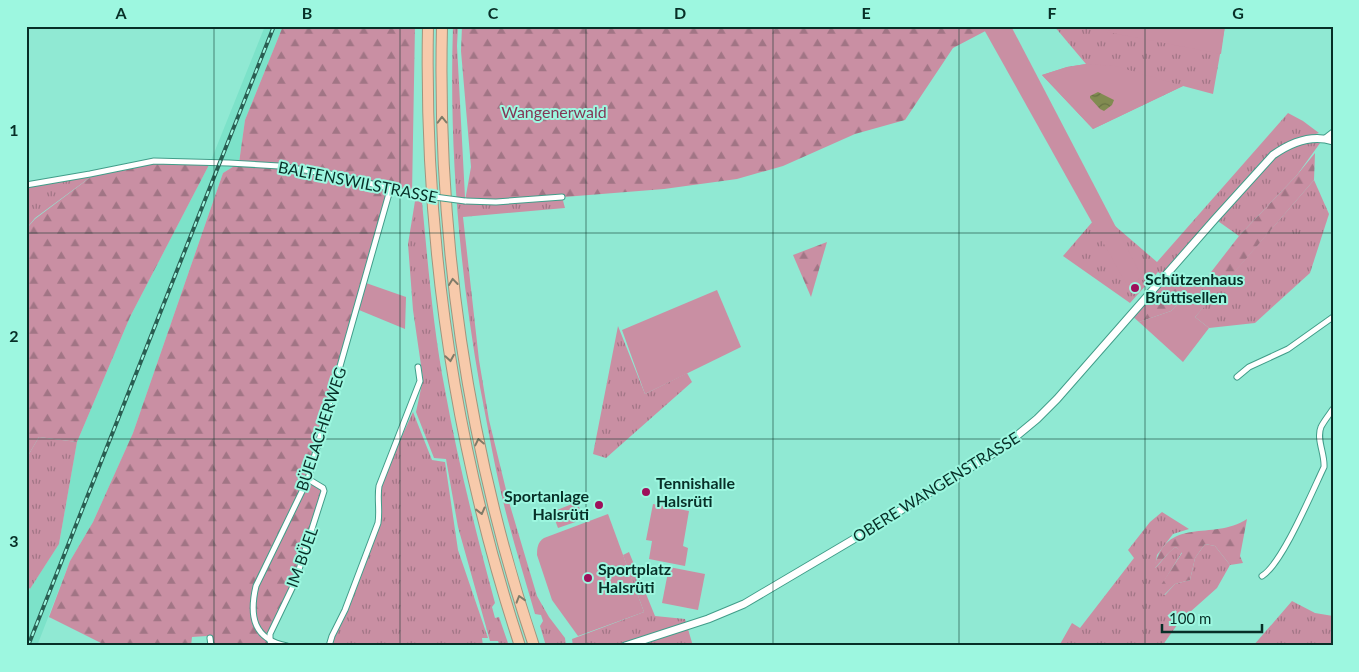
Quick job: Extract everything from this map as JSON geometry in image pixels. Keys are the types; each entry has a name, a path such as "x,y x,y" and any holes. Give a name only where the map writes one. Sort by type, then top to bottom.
{"highway":[{"path":"428,26 428,130 432,203 440,286 450,359 479,504 500,583 520,646"},
{"path":"442,26 444,175 450,257 462,348 476,429 492,500 534,646"}],"street":[{"path":"1324,138 1333,132"},
{"path":"1324,138 1333,141"},
{"name":"OBERE WANGENSTRASSE","path":"625,646 708,619 744,604 994,454 1023,431 1057,399 1273,155 1293,144 1324,138"},
{"name":"BALTENSWILSTRASSE","path":"26,184 154,161 279,166 336,176 390,190 465,201 496,202 562,197"},
{"name":"BÜELACHERWEG","path":"270,641 257,627 253,619 253,598 256,586 308,479 390,190"},
{"path":"1237,377 1249,367 1288,349 1333,317"},
{"path":"329,646 345,610 378,523 377,495 379,486 420,382 418,367"},
{"path":"1262,576 1270,571 1292,533 1324,467 1325,458 1320,436 1321,427 1333,409"},
{"name":"IM BÜEL","path":"270,641 270,634 296,578 324,491 323,488 308,479"},
{"path":"210,638 210,646"},
{"path":"270,641 287,646"}],"shaded area":[{"path":"265,26 283,26 245,120 239,163 223,173 133,433 93,522 70,561 37,646 26,646 26,601 30,589 59,544 77,442 130,317 210,163"}],"green space":[{"path":"283,26 415,26 412,194 391,190 308,479 323,488 295,582 270,634 272,646 208,646 207,636 192,637 191,646 107,646 49,617 70,561 93,522 133,433 223,173 239,163 245,120"},
{"path":"453,26 458,26 457,46 465,197 463,202 562,197 565,208 463,217 479,360 489,420 509,502 537,596 549,617 565,638 566,646 546,646 540,626 543,621 541,615 535,614 505,509 480,387 466,297 457,207 453,117"},
{"name":"Wangenerwald","path":"462,26 995,26 953,48 905,120 855,134 783,166 737,179 664,189 514,201 465,201 471,167 461,51"},
{"path":"982,26 1011,26 1142,277 1127,285"},
{"path":"1054,26 1225,26 1213,94 1183,86 1093,129 1042,75 1067,67 1086,64"},
{"path":"1118,26 1225,26 1221,54 1107,32"},
{"path":"1086,64 1115,66 1183,86 1093,129 1042,75 1067,67"},
{"path":"1288,113 1319,133 1283,144 1260,163 1162,275 1158,272 1130,303 1063,256 1100,213 1157,262"},
{"path":"1333,132 1333,141 1323,139 1297,175 1239,236 1215,219 1284,147 1324,138"},
{"path":"1315,153 1314,180 1213,297 1181,301 1171,311 1139,322 1131,315 1161,280 1178,286 1201,285 1239,236 1297,175"},
{"path":"154,161 210,163 130,317 77,442 39,437 26,459 26,229 35,219 96,173"},
{"path":"96,173 35,218 26,229 26,185"},
{"path":"1314,180 1329,214 1310,273 1255,323 1209,328 1195,317"},
{"path":"415,201 422,202 437,343 456,444 474,524 495,603 492,607 495,618 499,617 509,646 500,646 498,641 490,641 458,527 446,459 434,458 416,412 423,379 413,310 408,244"},
{"path":"827,242 811,297 793,255"},
{"path":"366,283 406,297 405,329 359,310"},
{"path":"717,290 741,347 645,394 622,330"},
{"path":"1213,297 1195,317 1209,328 1183,362 1139,322 1171,311 1181,301"},
{"path":"618,326 645,394 687,373 692,382 606,458 593,454"},
{"path":"413,412 432,460 445,462 458,550 488,638 482,638 483,646 329,646 378,523 379,486"},
{"path":"39,437 77,442 59,544 30,589 26,584 26,459"},
{"path":"577,502 584,519 558,528 552,512"},
{"path":"653,504 689,511 683,546 688,548 685,566 649,559 652,541 646,540"},
{"path":"1162,512 1189,529 1173,534 1157,555 1155,568 1174,548 1176,547 1182,552 1158,591 1165,595 1175,584 1190,580 1195,558 1205,544 1215,546 1230,565 1217,588 1180,621 1162,646 1059,646 1072,623 1080,628 1134,558 1128,550 1150,522"},
{"name":"Sportplatz Halsrüti","path":"608,514 644,612 578,636 552,600 537,555 538,547 540,541 544,538"},
{"path":"1247,519 1240,556 1243,563 1230,565 1215,546 1205,544 1195,558 1190,580 1175,584 1164,595 1157,591 1182,553 1176,547 1174,548 1154,569 1160,552 1169,541 1179,535 1219,529"},
{"path":"629,552 655,616 685,619 693,646 573,646 572,639 644,612 623,555"},
{"path":"669,567 705,574 698,610 662,603"},
{"path":"1292,601 1315,613 1333,616 1333,646 1253,646"}],"water":[{"path":"1098,92 1114,100 1112,105 1104,111 1090,98 1090,96"}],"railway":[{"path":"28,646 274,26"}],"place":[{"name":"Schützenhaus Brüttisellen","path":"1135,288"},
{"name":"Tennishalle Halsrüti","path":"646,492"},
{"name":"Sportanlage Halsrüti","path":"599,505"},
{"name":"Sportplatz Halsrüti","path":"588,578"}]}
